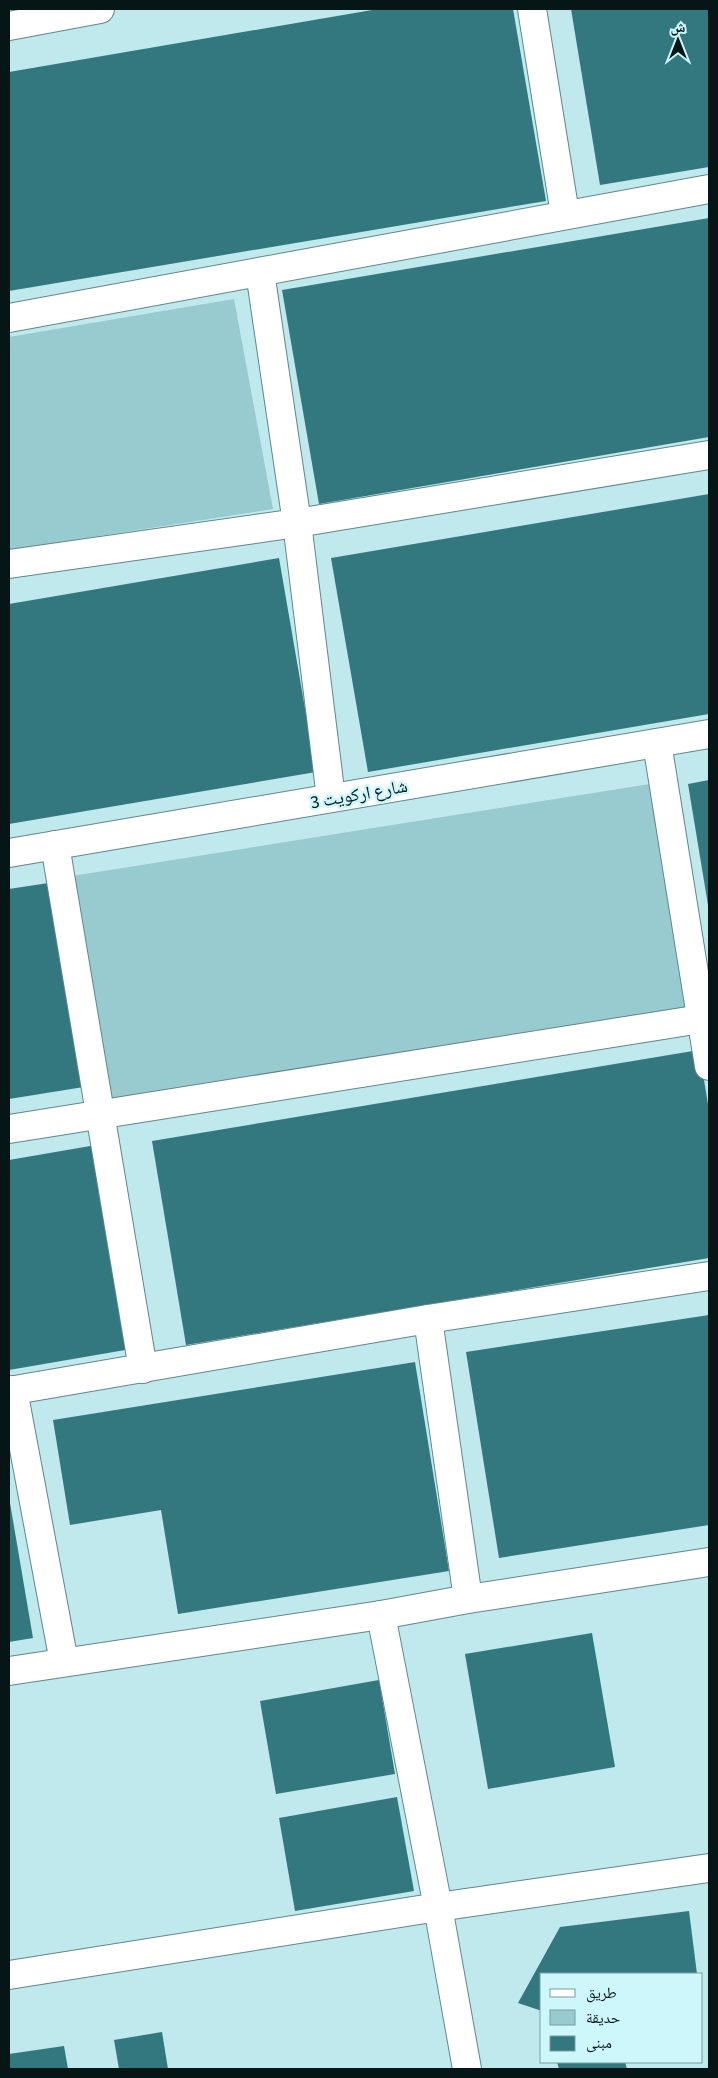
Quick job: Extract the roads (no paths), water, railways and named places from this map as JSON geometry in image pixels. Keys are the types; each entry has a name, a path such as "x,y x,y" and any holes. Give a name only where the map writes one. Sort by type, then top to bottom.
{"street":[{"path":"9,26 100,9"},
{"path":"532,9 565,214"},
{"path":"9,318 565,214 709,189"},
{"path":"260,272 297,522 331,798"},
{"path":"9,564 297,522 709,455"},
{"name":"شارع اركويت 3","path":"9,853 709,734"},
{"path":"657,744 709,1066"},
{"path":"55,846 144,1369"},
{"path":"9,1129 702,1019"},
{"path":"64,1662 11,1390 144,1369 428,1319 709,1276"},
{"path":"428,1319 468,1600"},
{"path":"9,1671 381,1615 709,1562"},
{"path":"381,1615 438,1907 466,2069"},
{"path":"9,1975 438,1907 709,1868"}]}
